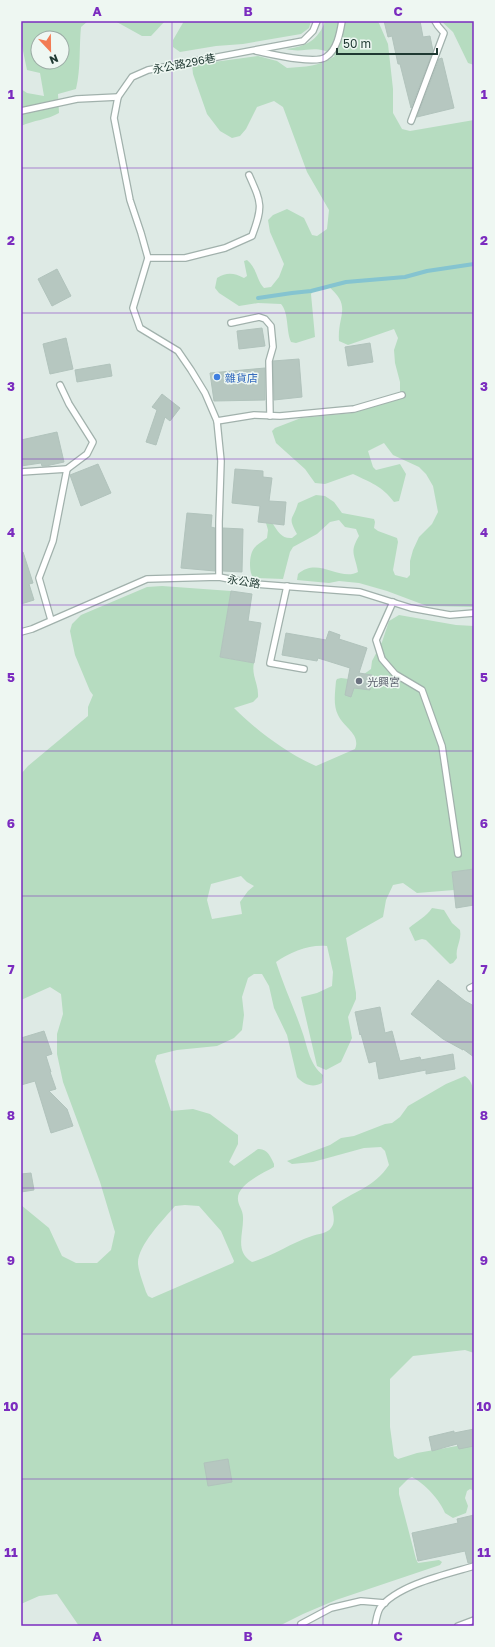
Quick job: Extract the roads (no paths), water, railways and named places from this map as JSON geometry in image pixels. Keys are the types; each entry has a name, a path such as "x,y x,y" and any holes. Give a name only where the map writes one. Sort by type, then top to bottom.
{"lane":[{"name":"永公路296巷","path":"148,258 130,200 114,118 118,97 132,78 148,70 303,41 313,31 317,21"},
{"path":"253,50 302,59 320,60 326,57 333,50 340,32 342,21"},
{"path":"411,121 444,32 435,21"},
{"path":"21,111 77,99 118,97"},
{"path":"220,577 219,522 221,462 217,421 205,393 192,370 178,352 140,328 133,308 148,258 185,258 225,248 252,236 260,214 259,198 249,175"},
{"path":"231,323 259,317 265,319 271,326 273,347 269,361 270,416"},
{"path":"21,472 67,469 87,454 93,442 69,404 60,385"},
{"path":"217,421 254,415 270,416 354,409 402,395"},
{"path":"51,620 39,578 53,541 67,469"},
{"name":"永公路","path":"21,632 32,629 147,579 220,577 255,584 360,592 411,608 450,615 474,613"},
{"path":"286,586 270,663 304,669"},
{"path":"393,602 376,640 382,658 395,674 422,690 442,746 458,854"},
{"path":"375,1626 379,1610 385,1603 403,1589 474,1566"},
{"path":"301,1624 331,1608 361,1601 385,1603"},
{"path":"458,1626 474,1620"}],"waterway":[{"path":"258,298 311,291 346,282 405,277 427,271 474,264"}],"place":[{"name":"雜貨店","path":"217,377"},
{"name":"光興宮","path":"359,681"}]}
